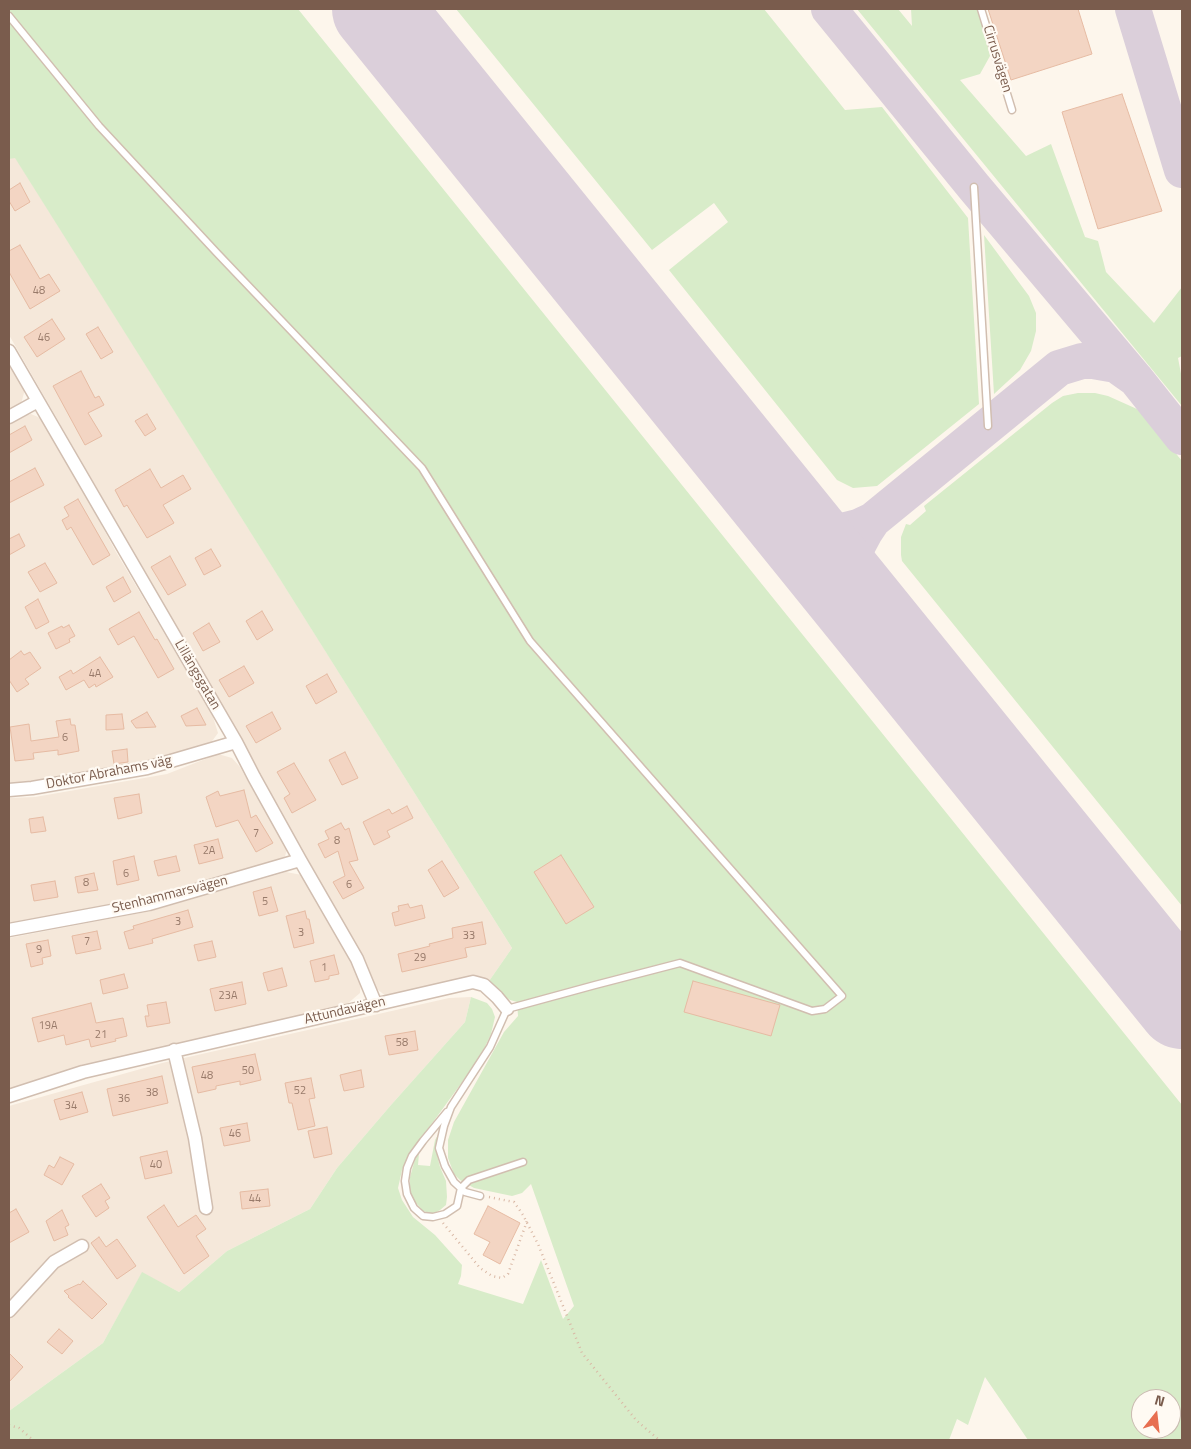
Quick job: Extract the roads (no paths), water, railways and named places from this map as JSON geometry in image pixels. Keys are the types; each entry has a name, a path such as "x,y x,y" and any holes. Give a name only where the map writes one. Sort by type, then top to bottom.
{"street":[{"name":"Lillängsgatan","path":"9,351 236,742 300,860 357,958 376,1005"},
{"path":"9,417 38,401"},
{"name":"Doktor Abrahams väg","path":"9,790 32,788 147,768 236,742"},
{"name":"Stenhammarsvägen","path":"9,930 149,904 300,860"},
{"name":"Attundavägen","path":"9,1096 83,1072 473,982 484,985 498,997 507,1010"},
{"path":"174,1050 194,1138 206,1208"},
{"path":"9,1311 54,1262 82,1246"}],"lane":[{"name":"Cirrusvägen","path":"981,9 1012,110"},
{"path":"9,16 106,133 210,246 422,468 530,641 842,996 825,1008 812,1011 680,962 507,1010 490,1047 452,1108 444,1126 439,1148 445,1166 454,1182 466,1192 480,1196"},
{"path":"974,187 988,426"},
{"path":"452,1108 423,1141 412,1156 407,1168 405,1181 407,1194 414,1208 423,1216 433,1218 445,1214 457,1206 461,1188 469,1180 523,1162"}]}
